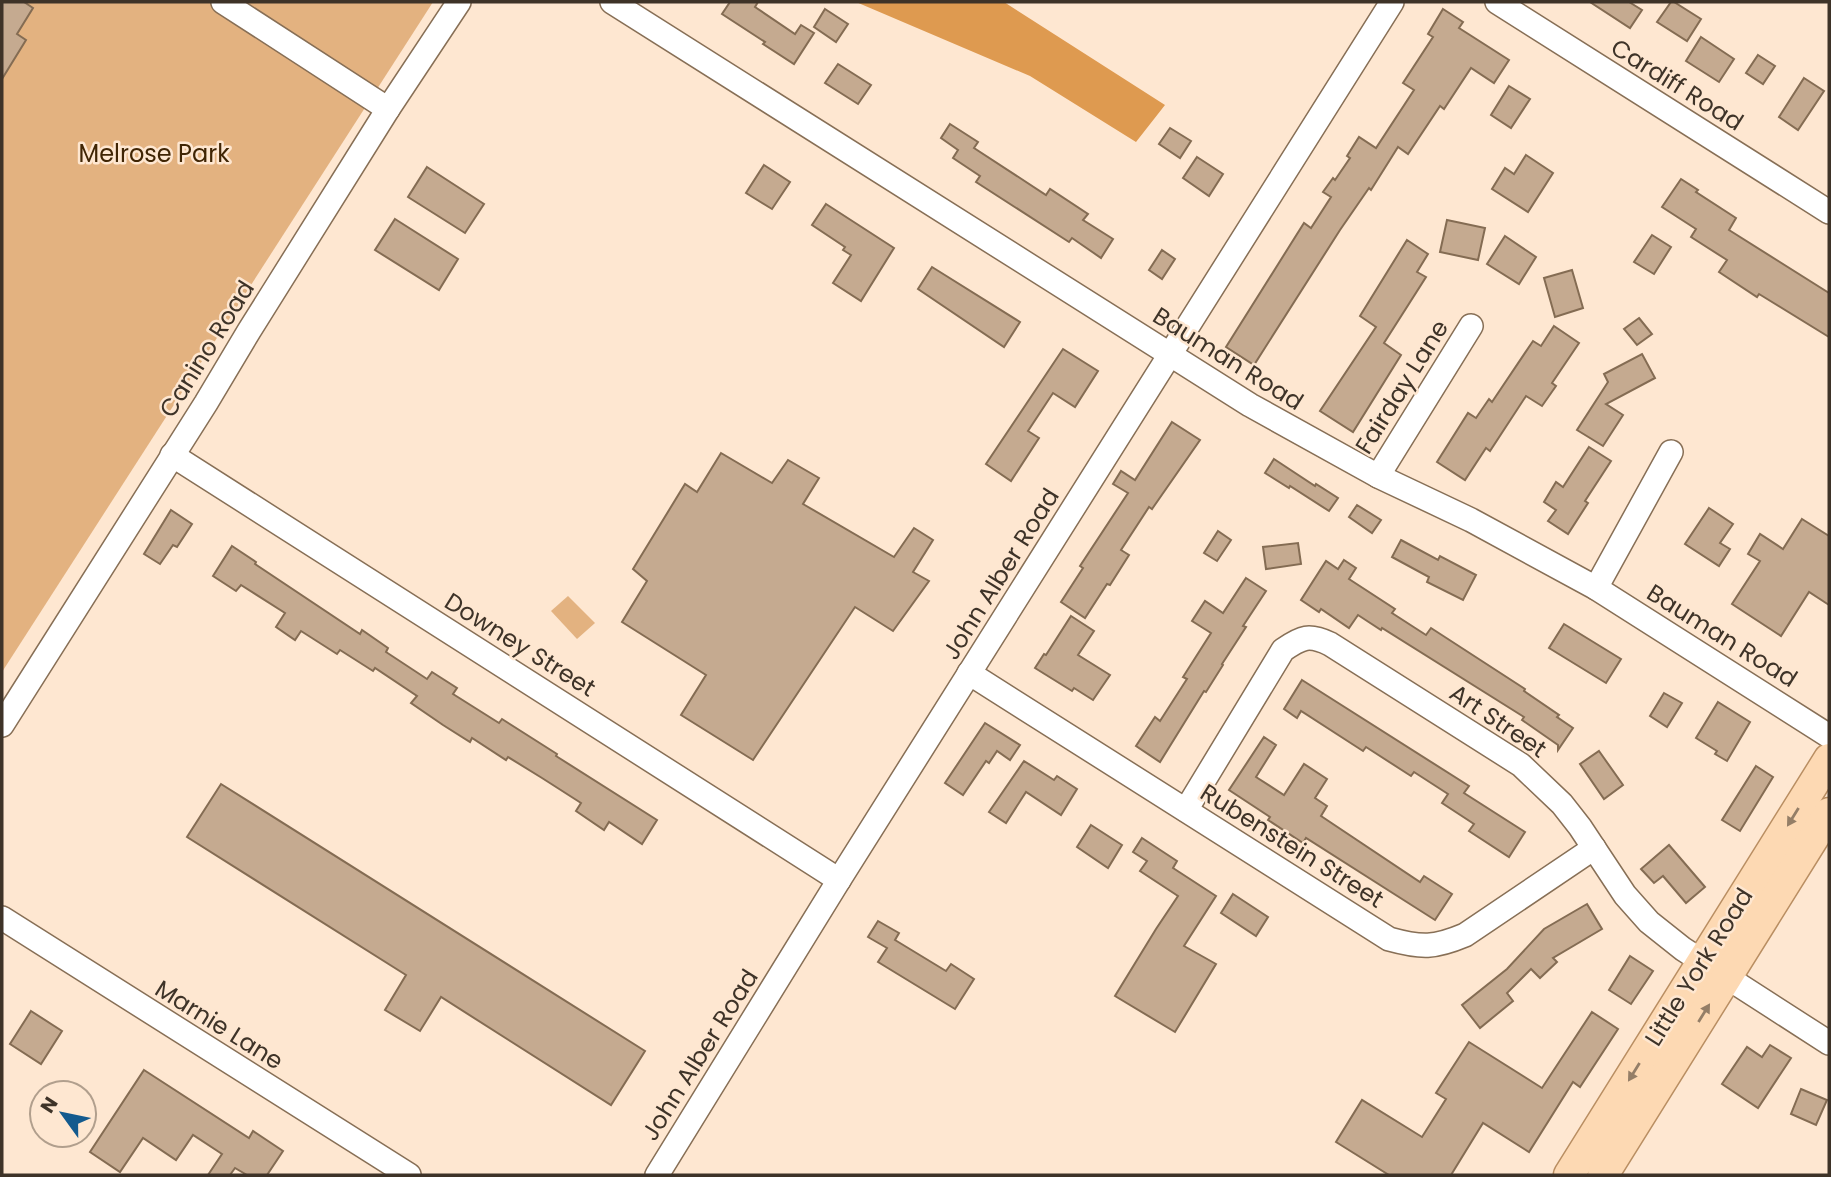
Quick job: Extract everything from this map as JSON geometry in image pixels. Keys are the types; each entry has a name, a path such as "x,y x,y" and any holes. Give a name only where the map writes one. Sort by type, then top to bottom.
{"main road":[{"name":"Little York Road","path":"1603,1175 1829,759"},
{"name":"Little York Road","path":"1569,1175 1829,813"}],"street":[{"path":"223,2 388,109"},
{"name":"Canino Road","path":"2,725 388,109 459,2"},
{"name":"Bauman Road","path":"612,2 1250,405 1378,477 1471,520 1596,588 1829,736"},
{"name":"John Alber Road","path":"657,1175 1182,332 1392,2"},
{"name":"Cardiff Road","path":"1497,2 1829,212"},
{"name":"Fairday Lane","path":"1378,477 1471,326"},
{"path":"1596,588 1671,452"},
{"name":"Downey Street","path":"172,455 839,880"},
{"name":"Art Street","path":"1186,810 1283,650 1296,641 1308,637 1318,638 1521,765 1562,804 1625,895 1649,922 1683,949 1829,1043"},
{"name":"Rubenstein Street","path":"969,674 1390,939 1409,945 1445,943 1465,935 1594,848"},
{"name":"Marnie Lane","path":"2,918 409,1175"}],"green space":[{"name":"Melrose Park","path":"2,2 433,2 2,672"},
{"path":"568,596 595,623 577,639 551,611"}],"shaded area":[{"path":"856,2 1004,2 1165,105 1136,142 1030,76"}],"building":[{"path":"2,2 24,2 33,8 17,34 26,40 2,79"},
{"path":"730,2 758,2 755,7 795,34 801,25 814,33 794,64 722,14"},
{"path":"1590,2 1629,2 1642,10 1630,28"},
{"path":"1671,2 1701,19 1687,41 1657,22"},
{"path":"825,9 848,24 836,42 814,27"},
{"path":"1443,9 1463,22 1459,28 1509,60 1494,83 1471,68 1444,109 1440,106 1408,154 1398,147 1371,190 1369,188 1340,230 1254,365 1226,347 1304,223 1311,228 1331,197 1323,192 1350,158 1347,156 1359,137 1376,148 1414,90 1403,83 1433,37 1428,34"},
{"path":"1701,37 1734,59 1719,82 1686,61"},
{"path":"1758,55 1775,66 1763,84 1746,73"},
{"path":"838,64 871,85 858,104 825,83"},
{"path":"1804,78 1824,91 1798,130 1779,117"},
{"path":"1509,86 1530,99 1511,128 1491,115"},
{"path":"950,124 978,142 974,148 1046,195 1050,189 1088,214 1083,220 1113,239 1101,258 1072,238 1069,242 976,182 980,176 953,158 958,150 941,138"},
{"path":"1170,128 1191,141 1180,158 1159,144"},
{"path":"1526,155 1553,173 1528,212 1492,189 1505,168 1514,174"},
{"path":"1197,157 1223,174 1209,196 1183,178"},
{"path":"764,165 790,182 772,209 746,193"},
{"path":"427,167 484,204 465,233 408,197"},
{"path":"1681,179 1736,218 1729,230 1829,293 1829,337 1759,294 1757,297 1719,272 1727,260 1691,237 1696,229 1662,207"},
{"path":"826,204 894,248 861,301 833,283 851,255 843,250 845,247 812,225"},
{"path":"395,219 458,259 439,290 375,250"},
{"path":"1447,220 1485,228 1478,260 1440,252"},
{"path":"1652,235 1671,247 1654,274 1634,262"},
{"path":"1505,236 1536,257 1519,284 1487,264"},
{"path":"1407,240 1428,254 1417,272 1426,277 1384,343 1401,355 1353,432 1320,411 1376,327 1360,316"},
{"path":"1162,250 1175,259 1162,279 1149,270"},
{"path":"932,267 1020,322 1004,347 918,289"},
{"path":"1572,270 1583,308 1555,317 1544,278"},
{"path":"1639,318 1652,334 1637,345 1624,329"},
{"path":"1554,326 1579,343 1552,383 1556,386 1542,406 1526,396 1490,451 1486,448 1465,480 1437,462 1468,413 1476,418 1489,399 1492,402 1533,341 1541,346"},
{"path":"1063,349 1098,371 1075,407 1053,393 1028,431 1039,438 1011,481 986,464"},
{"path":"1642,354 1655,378 1606,404 1623,415 1603,446 1577,430 1608,382 1604,374"},
{"path":"1172,422 1200,440 1152,509 1149,507 1121,550 1129,555 1085,618 1061,602 1083,568 1080,566 1128,493 1113,484 1121,471 1135,480"},
{"path":"1589,447 1611,461 1585,501 1588,503 1568,534 1548,521 1556,510 1544,502 1556,482 1563,487"},
{"path":"721,453 772,483 788,460 819,478 803,504 894,557 914,528 933,540 913,572 929,581 893,631 855,607 753,760 681,715 706,675 622,622 647,581 633,569 685,484 697,492"},
{"path":"1274,459 1338,498 1329,511 1265,473"},
{"path":"1357,505 1381,520 1372,533 1349,517"},
{"path":"1709,508 1733,524 1720,543 1730,549 1719,566 1685,544"},
{"path":"171,510 192,524 177,547 173,545 160,564 144,554"},
{"path":"1802,519 1829,536 1829,605 1809,592 1781,636 1732,604 1760,561 1748,554 1760,534 1783,549"},
{"path":"1218,531 1231,540 1217,561 1204,553"},
{"path":"1401,540 1438,560 1440,556 1476,575 1463,600 1427,582 1429,577 1392,557"},
{"path":"1298,543 1301,564 1266,569 1263,547"},
{"path":"232,546 360,634 362,630 388,648 386,652 427,679 432,672 457,688 453,694 499,723 502,719 657,820 642,844 609,822 604,830 576,811 581,803 508,757 506,760 472,738 470,742 443,725 411,703 417,696 375,668 373,671 340,650 337,654 301,631 295,640 276,627 285,613 241,585 236,591 213,576"},
{"path":"1344,560 1356,568 1349,579 1395,609 1392,613 1426,635 1431,628 1525,689 1524,691 1559,715 1557,717 1573,728 1558,750 1558,745 1522,720 1524,717 1382,628 1381,630 1358,615 1349,628 1321,609 1319,612 1301,600 1326,561 1338,569"},
{"path":"1246,578 1266,591 1243,626 1246,627 1223,665 1160,762 1136,746 1155,717 1160,721 1187,679 1183,677 1211,633 1192,621 1205,601 1223,613"},
{"path":"1071,616 1094,631 1078,655 1110,675 1093,700 1074,688 1072,691 1035,668"},
{"path":"1564,624 1621,659 1606,683 1549,648"},
{"path":"1302,680 1469,786 1464,793 1525,832 1509,857 1469,831 1474,824 1442,803 1448,794 1414,772 1411,776 1366,747 1363,751 1301,711 1297,718 1284,709"},
{"path":"1664,693 1682,703 1667,727 1650,716"},
{"path":"1718,702 1750,722 1727,761 1696,738"},
{"path":"985,723 1020,745 1010,760 997,751 989,763 986,761 963,795 945,783"},
{"path":"1264,737 1276,745 1256,777 1284,795 1304,764 1327,779 1315,798 1327,806 1321,816 1420,882 1424,876 1452,894 1435,920 1306,838 1303,843 1229,790"},
{"path":"1599,751 1623,785 1604,799 1580,764"},
{"path":"1024,761 1054,780 1057,776 1077,789 1061,815 1026,792 1006,823 989,812"},
{"path":"1756,766 1773,777 1740,831 1722,820"},
{"path":"221,784 645,1051 611,1105 441,997 420,1031 385,1010 406,975 187,837"},
{"path":"1091,825 1122,845 1108,868 1077,847"},
{"path":"1142,838 1177,861 1173,868 1216,896 1184,946 1216,964 1175,1032 1115,996 1178,896 1140,871 1147,861 1133,852"},
{"path":"1669,845 1705,887 1686,903 1663,876 1654,883 1641,869"},
{"path":"1233,894 1268,917 1256,936 1221,913"},
{"path":"1587,904 1602,929 1553,958 1557,962 1540,978 1531,969 1507,993 1513,1001 1480,1028 1462,1005 1507,969 1544,929"},
{"path":"878,921 899,933 895,940 946,971 951,964 974,979 955,1009 878,962 887,948 868,937"},
{"path":"1630,956 1653,971 1631,1004 1609,990"},
{"path":"31,1011 62,1031 41,1064 10,1044"},
{"path":"1592,1012 1618,1029 1580,1087 1573,1082 1529,1152 1483,1123 1451,1175 1389,1175 1336,1142 1362,1100 1422,1137 1446,1099 1436,1093 1469,1042 1542,1088"},
{"path":"1770,1045 1791,1058 1758,1108 1722,1084 1747,1047 1762,1057"},
{"path":"144,1070 249,1138 253,1131 283,1151 267,1175 247,1175 235,1168 230,1175 208,1175 222,1154 193,1135 176,1160 143,1138 120,1172 90,1152 92,1149 98,1149 98,1140"},
{"path":"1801,1089 1827,1100 1816,1125 1791,1114"}]}
